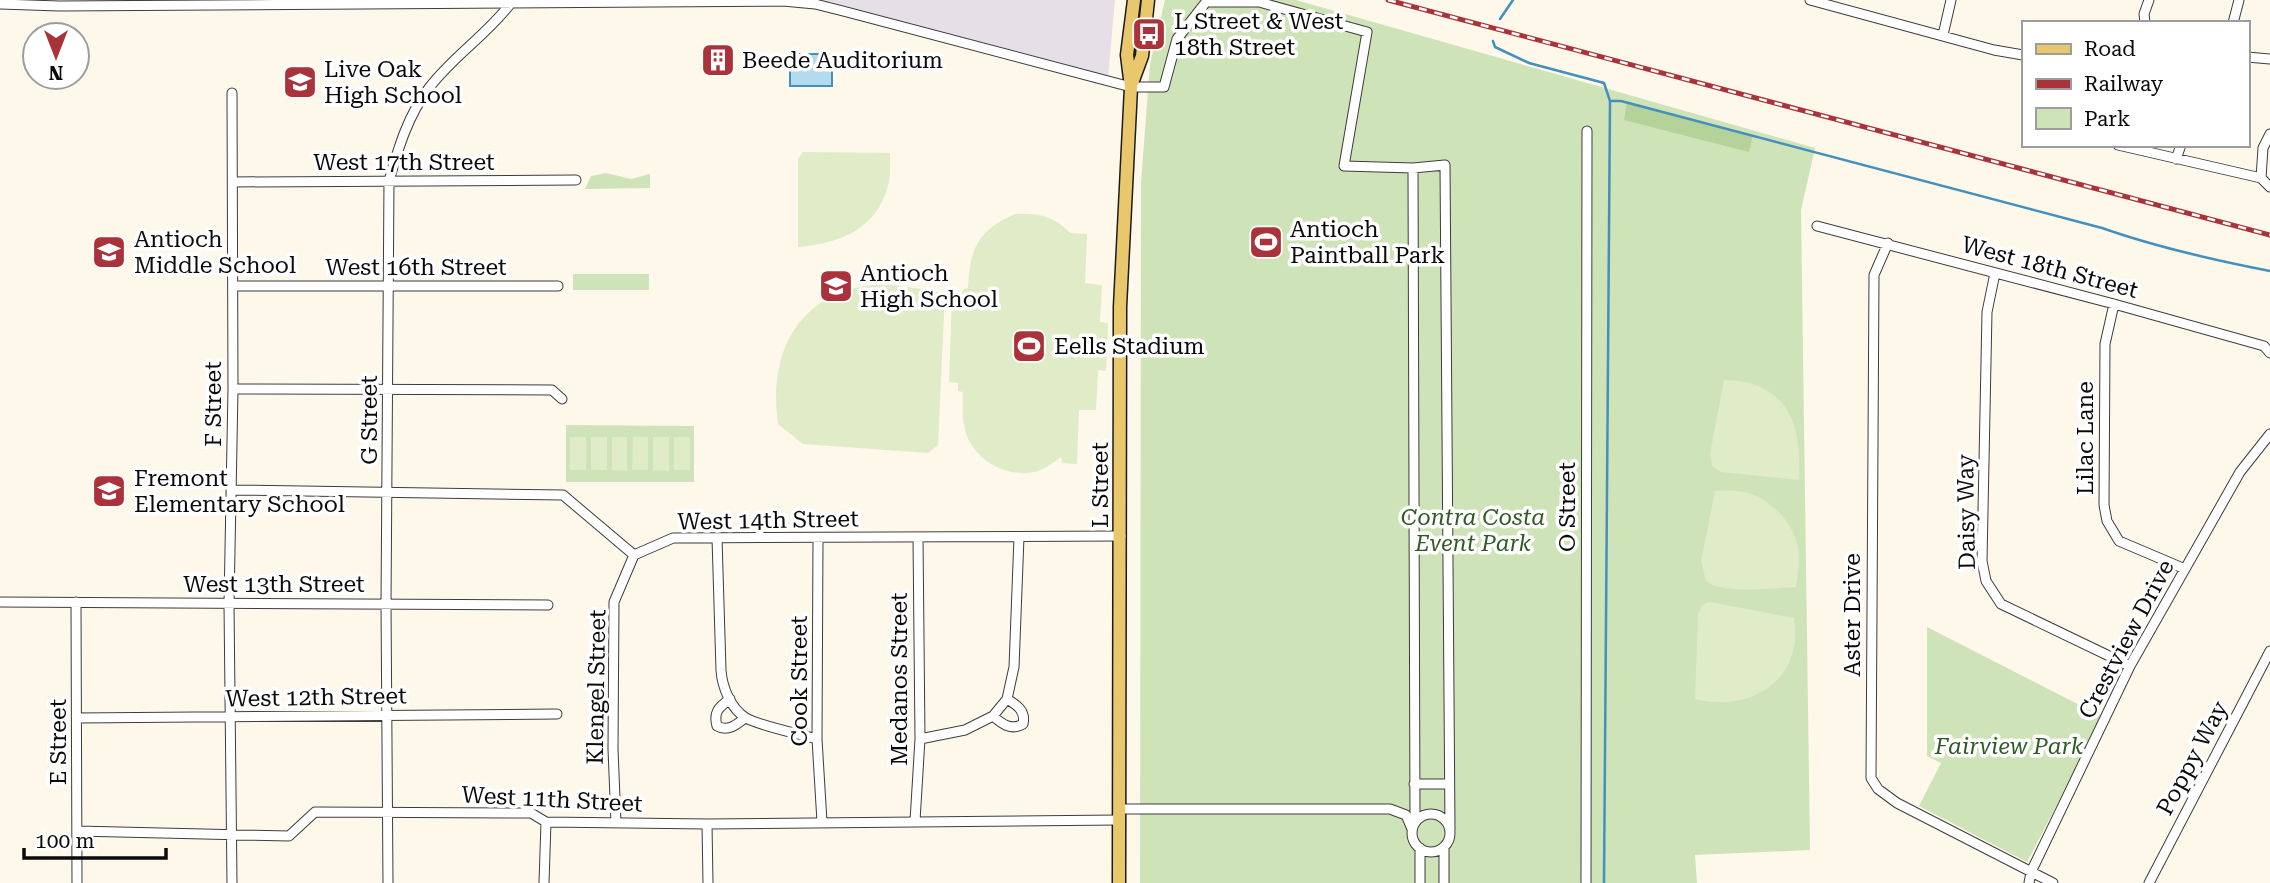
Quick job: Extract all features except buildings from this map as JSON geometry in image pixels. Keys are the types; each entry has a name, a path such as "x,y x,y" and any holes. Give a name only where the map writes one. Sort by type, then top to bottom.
{"main road":[{"name":"L Street","path":"1119,883 1120,307 1131,87 1127,54 1134,0"},
{"name":"L Street","path":"1131,87 1142,56 1148,0"}],"street":[{"path":"1810,0 1835,3 1943,36 2022,55"},
{"path":"1943,36 1951,0"},
{"path":"2145,21 2148,0"},
{"path":"2234,21 2239,0"},
{"path":"0,4 60,6 783,1 815,4 1131,87 1164,87 1177,39 1206,2 1259,2 1367,32 1343,166 1413,168 1445,165 1450,830 1444,847 1444,883"},
{"name":"G Street","path":"388,883 386,604 389,181 407,128 429,88 495,23 512,2"},
{"path":"2249,58 2270,59"},
{"name":"F Street","path":"232,93 233,389 229,604 232,883"},
{"name":"O Street","path":"1586,883 1587,131"},
{"path":"2261,178 2263,148 2270,134"},
{"path":"2126,147 2261,178 2270,187"},
{"path":"2176,159 2179,147"},
{"path":"1413,168 1414,842 1420,848 1433,852 1444,847"},
{"name":"West 17th Street","path":"233,182 576,180"},
{"name":"West 18th Street","path":"1817,226 2264,345 2270,353"},
{"name":"Aster Drive","path":"1888,243 1874,275 1871,778 1878,789 1897,803 2053,883"},
{"name":"Daisy Way","path":"1995,274 1987,312 1982,561 1986,580 2001,604 2130,666"},
{"name":"West 16th Street","path":"233,286 558,286"},
{"name":"Lilac Lane","path":"2114,303 2105,344 2104,505 2107,521 2119,541 2185,569"},
{"path":"233,389 552,390 562,399"},
{"name":"Crestview Drive","path":"2029,883 2031,872 2130,666 2239,472 2270,434"},
{"path":"232,490 563,495 634,555"},
{"name":"West 14th Street","path":"634,555 673,538 1121,536"},
{"name":"Medanos Street","path":"915,821 920,739 918,537"},
{"path":"920,739 965,730 993,716 1007,699 1014,667 1019,537"},
{"path":"717,538 722,686 746,718 817,739"},
{"name":"Cook Street","path":"818,539 817,739 822,822"},
{"name":"Klengel Street","path":"616,823 613,749 614,602 634,555"},
{"name":"West 13th Street","path":"0,602 548,605"},
{"name":"E Street","path":"76,602 76,883"},
{"name":"Poppy Way","path":"2149,883 2270,651"},
{"path":"730,699 718,709 715,718 717,726 723,729 731,728 746,718"},
{"path":"993,716 1009,727 1023,724 1024,718 1019,707 1007,699"},
{"name":"West 12th Street","path":"77,718 557,714"},
{"path":"1414,784 1449,784"},
{"name":"West 11th Street","path":"77,831 289,836 315,812 531,813 546,822 707,824 1390,809 1406,815 1414,826"},
{"path":"1414,826 1425,815 1432,814 1443,819 1450,830"},
{"path":"544,883 546,822"},
{"path":"707,824 708,883"},
{"path":"1420,848 1420,883"},
{"name":"Crestview Drive","path":"2020,883 2031,872"}],"shaded area":[{"path":"811,0 1115,0 1108,77 827,1"}],"green space":[{"name":"Contra Costa Event Park","path":"1165,0 1296,0 1815,148 1801,210 1810,850 1695,855 1697,883 1140,883 1141,183 1150,64"},
{"path":"1627,102 1753,135 1749,152 1624,120"},
{"path":"803,152 890,153 890,174 882,201 865,224 842,238 798,247 798,159"},
{"path":"606,173 631,179 650,174 650,188 585,189 591,176"},
{"name":"Eells Stadium","path":"1015,214 1045,217 1070,233 1087,234 1085,283 1102,285 1100,322 1108,323 1106,371 1098,370 1096,410 1079,410 1077,464 1062,463 1061,457 1041,470 1026,473 1002,469 991,464 973,447 964,425 963,392 958,391 958,383 949,382 952,297 962,297 963,289 968,288 974,252 984,235 1002,220"},
{"path":"573,274 649,274 649,290 573,290"},
{"path":"889,284 945,293 938,445 928,453 803,444 778,424 776,395 779,369 786,345 798,325 814,308 835,295 860,287"},
{"path":"1724,380 1746,382 1763,388 1777,397 1787,409 1798,441 1799,480 1721,472 1712,466 1710,454"},
{"path":"566,425 694,426 694,482 566,482"},
{"path":"570,437 586,437 586,470 570,470"},
{"path":"591,437 607,437 607,470 591,470"},
{"path":"612,437 627,437 627,471 612,470"},
{"path":"633,437 648,437 648,470 632,470"},
{"path":"653,437 669,437 669,471 653,470"},
{"path":"674,437 690,437 690,470 674,470"},
{"path":"1715,491 1737,491 1757,496 1782,516 1794,533 1798,548 1796,587 1736,589 1724,588 1706,581 1701,562"},
{"path":"1709,602 1794,618 1795,640 1791,659 1782,675 1769,687 1753,696 1735,701 1695,699 1698,614 1702,605"},
{"name":"Fairview Park","path":"1927,627 2103,717 2027,862 1919,806 1941,763 1927,756"}],"water":[{"path":"790,54 832,54 832,86 790,86"}],"waterway":[{"path":"1500,19 1513,0"},
{"path":"1493,41 1495,47 1529,63 1604,83 1610,101 1604,883"},
{"path":"1610,101 1621,101 2102,228 2185,253 2270,271"}],"railway":[{"path":"1388,0 2270,235"}],"place":[{"name":"L Street & West 18th Street","path":"1149,34"},
{"name":"Beede Auditorium","path":"718,60"},
{"name":"Live Oak High School","path":"300,82"},
{"name":"Antioch Paintball Park","path":"1266,242"},
{"name":"Antioch Middle School","path":"109,252"},
{"name":"Antioch High School","path":"836,286"},
{"name":"Eells Stadium","path":"1029,346"},
{"name":"Fremont Elementary School","path":"109,491"}]}
